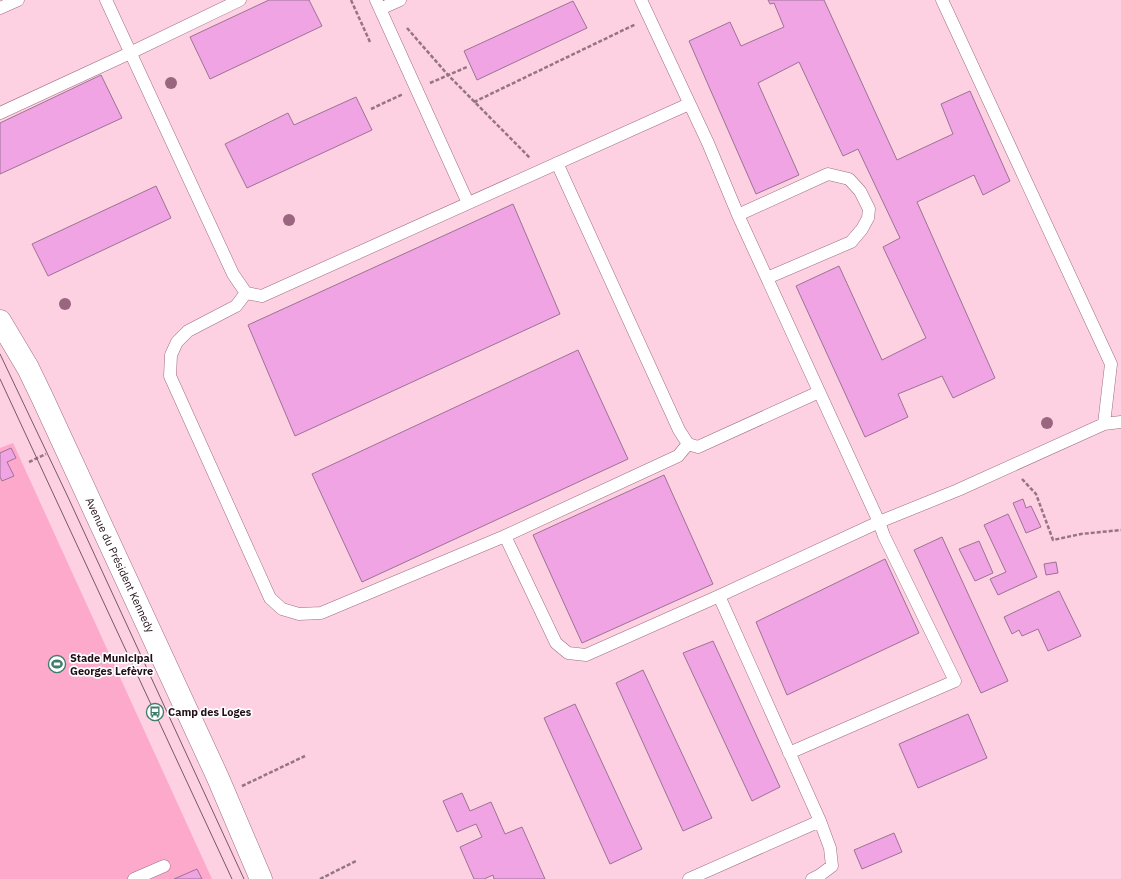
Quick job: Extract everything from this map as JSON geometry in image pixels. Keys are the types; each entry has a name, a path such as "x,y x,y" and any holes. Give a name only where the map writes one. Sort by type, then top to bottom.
{"street":[{"name":"Avenue du Président Kennedy","path":"0,322 28,368 42,397 218,778 261,879"}],"lane":[{"path":"0,8 18,0"},
{"path":"106,0 233,274 246,293 262,296 689,104"},
{"path":"0,113 240,0"},
{"path":"641,0 708,143 738,215 879,522 884,536 955,682 789,753"},
{"path":"942,0 1111,364 1104,424"},
{"path":"397,1 378,4 468,203"},
{"path":"558,163 679,430 688,444 698,447 819,392"},
{"path":"738,215 828,174 849,179 860,191 868,209 868,218 862,229 851,242 767,278"},
{"path":"246,293 236,306 188,331 177,342 171,355 170,376 270,598 282,609 299,614 321,613 505,536 678,456 688,444"},
{"path":"505,536 556,643 568,653 586,656 879,522 958,490 1104,424 1121,422"},
{"path":"719,596 820,821 830,848 832,866 812,879"},
{"path":"690,879 820,821"},
{"path":"134,879 164,866"}],"path":[{"path":"351,0 370,42"},
{"path":"397,1 402,22 448,75 542,170"},
{"path":"474,102 649,18"},
{"path":"1011,466 1036,494 1053,540 1088,533 1121,530"},
{"path":"236,790 305,756"},
{"path":"320,879 356,861"}],"shaded area":[{"name":"Stade Municipal Georges Lefèvre","path":"13,443 212,879 0,879 0,448"}],"building":[{"path":"269,0 309,0 322,26 210,79 190,37"},
{"path":"768,0 824,0 897,160 953,134 941,104 970,91 1010,181 983,195 974,175 917,202 995,378 953,398 942,376 898,394 908,417 865,437 796,286 839,266 882,360 926,338 883,247 900,238 858,149 843,156 799,62 758,83 799,175 756,194 689,41 730,22 741,46 784,27 774,3 770,4"},
{"path":"573,1 587,28 477,80 464,51"},
{"path":"101,75 122,118 0,174 0,123"},
{"path":"356,97 372,130 247,188 225,144 288,113 294,125"},
{"path":"156,186 171,218 48,276 32,244"},
{"path":"513,204 560,314 295,436 248,325"},
{"path":"578,350 628,459 362,582 312,474"},
{"path":"11,448 16,458 7,462 14,476 2,481 0,477 0,453"},
{"path":"664,475 713,584 582,643 533,535"},
{"path":"1023,499 1026,508 1031,506 1041,527 1026,533 1013,503"},
{"path":"1008,514 1037,577 998,595 990,579 1006,572 984,525"},
{"path":"942,537 1008,681 981,693 914,550"},
{"path":"979,541 993,573 975,581 959,549"},
{"path":"885,559 919,633 787,695 756,622"},
{"path":"1056,562 1058,573 1046,575 1044,564"},
{"path":"1059,591 1081,636 1048,651 1038,629 1022,636 1019,630 1012,634 1004,617"},
{"path":"713,641 780,787 752,801 683,653"},
{"path":"643,670 712,818 683,831 616,683"},
{"path":"575,704 642,849 610,864 544,718"},
{"path":"968,714 987,758 918,788 899,744"},
{"path":"462,793 470,811 491,802 505,834 522,827 545,879 494,879 493,875 484,879 474,879 460,847 482,837 476,824 457,832 443,801"},
{"path":"894,833 902,852 862,869 854,850"},
{"path":"197,869 202,879 174,879"}],"tram line":[{"path":"0,354 67,495 244,879"},
{"path":"0,379 232,879"}],"place":[{"name":"Stade Municipal Georges Lefèvre","path":"57,664"},
{"name":"Camp des Loges","path":"155,712"}]}
